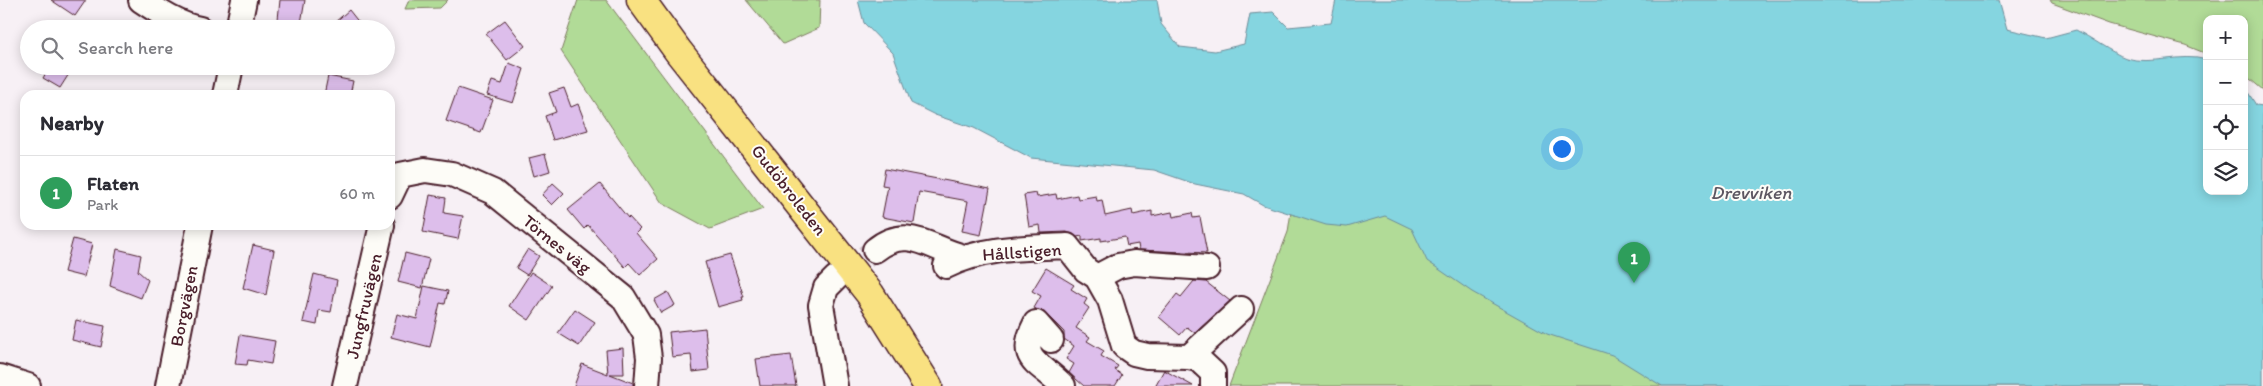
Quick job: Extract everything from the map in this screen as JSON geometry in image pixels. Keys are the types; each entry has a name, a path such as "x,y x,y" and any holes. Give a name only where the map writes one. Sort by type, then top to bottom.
{"main road":[{"name":"Gudöbroleden","path":"641,0 678,51 870,294 928,386"},
{"name":"Gudöbroleden","path":"660,0 688,41 879,285 945,386"}],"street":[{"path":"141,0 159,12 177,20"},
{"path":"240,20 244,0"},
{"path":"226,90 229,75"},
{"name":"Törnes väg","path":"395,185 424,170 452,174 493,192 623,297 646,335 649,358 647,386"},
{"name":"Borgvägen","path":"168,386 199,230"},
{"name":"Jungfruvägen","path":"345,386 381,230"},
{"name":"Hållstigen","path":"875,250 886,240 920,231 955,262 997,250 1067,246 1086,270 1097,277 1110,300 1124,346 1134,354 1188,357 1206,364 1213,373 1212,386"},
{"path":"1097,277 1118,266 1134,263 1207,268"},
{"path":"835,386 821,306 826,288 836,278"},
{"path":"1188,357 1241,309"},
{"path":"1051,340 1036,323 1028,340 1027,350 1031,358 1063,386"},
{"path":"0,377 28,386"}],"green space":[{"path":"409,0 448,0 440,8 405,9"},
{"path":"578,0 606,0 763,209 710,229 662,203 561,51"},
{"path":"746,0 820,0 819,28 783,44"},
{"path":"2050,0 2263,0 2263,90 2248,77 2248,15 2203,15 2203,52 2185,45 2109,24 2052,3"},
{"path":"1306,110 2179,386 1229,386 1288,232"}],"water":[{"name":"Drevviken","path":"858,0 1157,0 1161,24 1180,47 1215,51 1244,44 1250,14 1273,12 1288,27 1331,23 1336,0 1999,0 2007,29 2046,38 2076,30 2120,56 2136,60 2146,61 2187,57 2203,59 2203,195 2248,195 2248,92 2256,105 2263,106 2263,386 1662,386 1612,355 1547,334 1472,292 1427,261 1412,229 1385,216 1347,227 1326,225 1263,205 1244,194 1195,184 1154,170 1031,158 974,128 935,115 911,103 893,53 864,23"}],"building":[{"path":"51,0 86,0 75,16"},
{"path":"280,0 305,0 302,20 278,20"},
{"path":"349,10 357,20 337,20"},
{"path":"505,20 525,46 507,60 486,34"},
{"path":"509,63 524,69 513,103 487,95 492,81 502,84"},
{"path":"45,75 68,75 60,88 43,78"},
{"path":"328,76 353,81 351,90 325,90"},
{"path":"458,88 493,100 481,133 446,121"},
{"path":"564,88 571,107 578,104 588,130 553,140 545,116 556,112 549,93"},
{"path":"545,154 550,171 534,176 529,158"},
{"path":"885,169 990,189 981,235 962,231 968,201 919,192 914,223 882,217 888,186 882,185"},
{"path":"553,183 564,193 552,205 542,195"},
{"path":"600,184 628,218 640,229 636,233 658,259 640,275 629,263 625,267 588,225 584,229 568,210"},
{"path":"1036,193 1037,197 1056,194 1057,199 1077,195 1078,199 1096,196 1097,201 1102,200 1105,216 1132,210 1133,215 1152,211 1152,216 1172,212 1173,217 1192,213 1193,218 1200,217 1207,253 1139,250 1138,244 1127,246 1125,237 1101,241 1101,238 1082,241 1082,236 1077,237 1067,232 1041,233 1040,225 1029,227 1024,195"},
{"path":"430,195 446,198 444,213 463,216 458,239 423,232"},
{"path":"73,239 92,244 84,277 64,272"},
{"path":"253,245 274,250 266,295 243,288"},
{"path":"117,249 141,255 138,271 148,280 141,298 110,286"},
{"path":"528,249 539,256 527,275 516,268"},
{"path":"405,253 429,259 422,288 398,282"},
{"path":"730,255 744,297 742,297 743,300 718,307 705,262"},
{"path":"1046,268 1074,285 1071,289 1087,299 1084,304 1089,308 1076,328 1090,337 1087,341 1104,351 1101,356 1118,366 1115,370 1122,375 1115,386 1084,386 1069,373 1074,364 1066,359 1074,346 1064,339 1064,332 1046,314 1034,308 1041,296 1032,291"},
{"path":"531,272 552,286 529,320 509,306"},
{"path":"314,274 337,280 331,312 319,310 317,325 303,322"},
{"path":"1194,281 1206,282 1230,301 1195,333 1187,327 1180,335 1159,317 1177,294 1181,297"},
{"path":"424,286 448,291 445,304 440,303 430,347 391,337 397,314 417,319"},
{"path":"668,292 675,305 661,313 654,300"},
{"path":"575,309 595,322 579,346 558,333"},
{"path":"76,320 105,326 101,347 72,340"},
{"path":"705,328 709,370 693,372 691,355 672,357 669,332"},
{"path":"240,335 275,341 271,364 248,360 247,365 235,364"},
{"path":"623,348 624,374 610,374 633,383 633,386 574,386 582,364 608,374 606,350"},
{"path":"791,355 796,386 760,386 756,359"},
{"path":"1164,370 1193,386 1155,386"}],"tunnel":[{"path":"836,278 875,250"}],"place":[{"name":"Flaten","path":"1634,283"}]}
